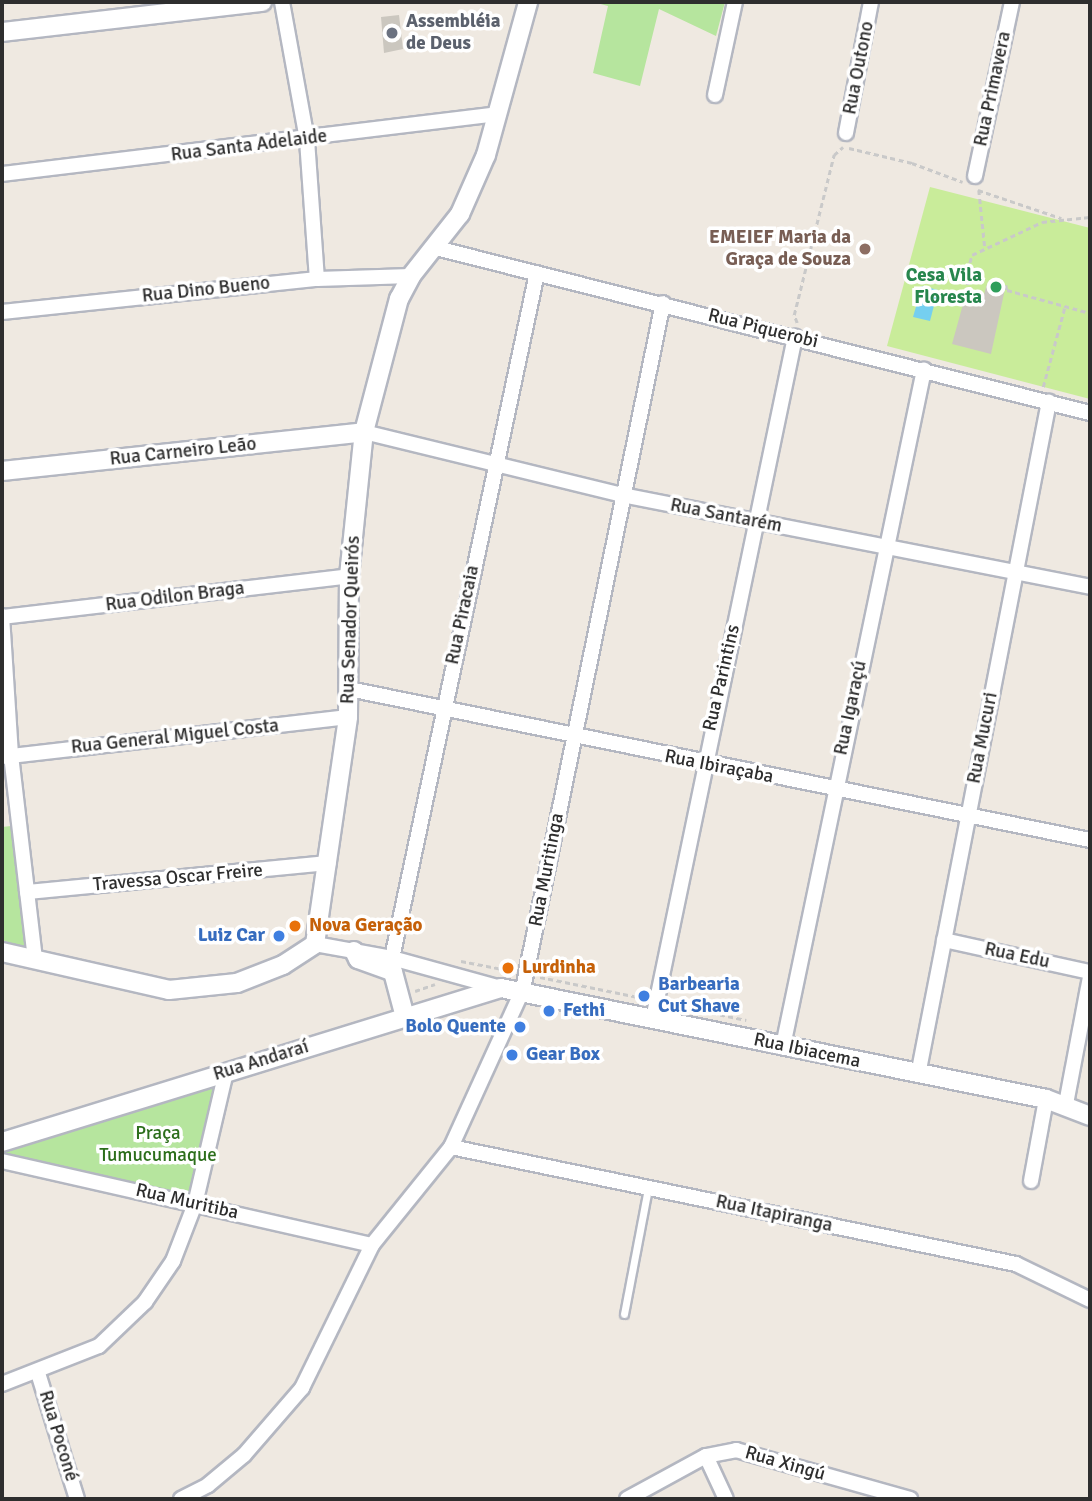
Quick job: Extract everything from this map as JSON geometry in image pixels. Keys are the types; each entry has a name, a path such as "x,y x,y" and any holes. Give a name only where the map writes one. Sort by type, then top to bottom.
{"street":[{"path":"2,32 262,2"},
{"path":"282,2 307,140 317,279"},
{"name":"Rua Senador Queirós","path":"315,944 329,863 348,717 349,576 364,432 399,299 411,276 436,248 460,214 485,155 528,2"},
{"path":"715,95 735,2"},
{"name":"Rua Outono","path":"846,133 871,2"},
{"name":"Rua Primavera","path":"977,183 1012,2"},
{"name":"Rua Santa Adelaide","path":"2,174 307,140 496,114"},
{"name":"Rua Piquerobi","path":"436,248 663,303 1090,413"},
{"name":"Rua Piracaia","path":"392,958 494,465 537,273"},
{"name":"Rua Dino Bueno","path":"2,312 317,279 411,276"},
{"name":"Rua Muritinga","path":"181,1499 208,1485 278,1420 302,1388 372,1245 451,1147 525,982 663,303"},
{"name":"Rua Parintins","path":"654,1010 703,764 795,337"},
{"name":"Rua Igaraçú","path":"783,1046 834,789 924,370"},
{"name":"Rua Mucuri","path":"918,1075 1016,573 1045,401"},
{"name":"Rua Santarém","path":"364,432 622,495 1090,587"},
{"name":"Rua Carneiro Leão","path":"2,471 364,432"},
{"name":"Rua Odilon Braga","path":"2,617 349,576"},
{"path":"2,617 6,756 35,959"},
{"name":"Rua Ibiraçaba","path":"349,689 703,764 1090,840"},
{"name":"Rua General Miguel Costa","path":"6,756 348,717"},
{"name":"Travessa Oscar Freire","path":"27,892 329,863"},
{"name":"Rua Edu","path":"944,940 1090,974"},
{"path":"2,952 169,990 207,989 283,965 315,944 392,958 501,988"},
{"path":"354,951 358,959 393,972 405,1017"},
{"path":"1066,1104 1090,974"},
{"name":"Rua Andaraí","path":"2,1142 525,982"},
{"name":"Rua Ibiacema","path":"525,982 654,1010 783,1046 1046,1099 1066,1104 1090,1116"},
{"path":"2,1384 38,1373 99,1346 123,1327 173,1261 195,1204 226,1072"},
{"path":"1031,1181 1046,1099"},
{"name":"Rua Itapiranga","path":"451,1147 1016,1265 1090,1300"},
{"name":"Rua Muritiba","path":"2,1161 372,1245"},
{"name":"Rua Poconé","path":"38,1373 77,1499"},
{"name":"Rua Xingú","path":"627,1499 706,1456 736,1450 910,1499"},
{"path":"706,1456 726,1499"}],"lane":[{"path":"624,1314 648,1188"}],"path":[{"path":"795,337 797,302 834,155 843,146 977,183 1061,218"},
{"path":"977,183 985,248"},
{"path":"975,300 965,279 972,255 1061,218 1090,217"},
{"path":"1006,285 1007,290 1090,313"},
{"path":"1045,401 1065,306"},
{"path":"448,958 525,982 654,1010 747,1020"}],"green space":[{"path":"593,2 725,2 716,36 659,9 640,86 593,73 608,6"},
{"name":"Cesa Vila Floresta","path":"930,187 1090,228 1090,399 887,346"},
{"path":"11,826 26,948 2,940 2,827"},
{"name":"Praça Tumucumaque","path":"216,1083 190,1196 2,1154 2,1146"}],"water":[{"path":"922,286 938,290 930,321 913,317"}],"building":[{"name":"Assembléia de Deus","path":"399,15 403,49 384,53 381,17"},
{"path":"987,284 1005,289 991,354 952,344 965,297 982,301"}],"place":[{"name":"Assembléia de Deus","path":"392,33"},
{"name":"EMEIEF Maria da Graça de Souza","path":"865,249"},
{"name":"Cesa Vila Floresta","path":"996,287"},
{"name":"Nova Geração","path":"295,926"},
{"name":"Luiz Car","path":"279,936"},
{"name":"Lurdinha","path":"508,968"},
{"name":"Barbearia Cut Shave","path":"644,996"},
{"name":"Fethi","path":"549,1011"},
{"name":"Bolo Quente","path":"520,1027"},
{"name":"Gear Box","path":"512,1055"}]}
